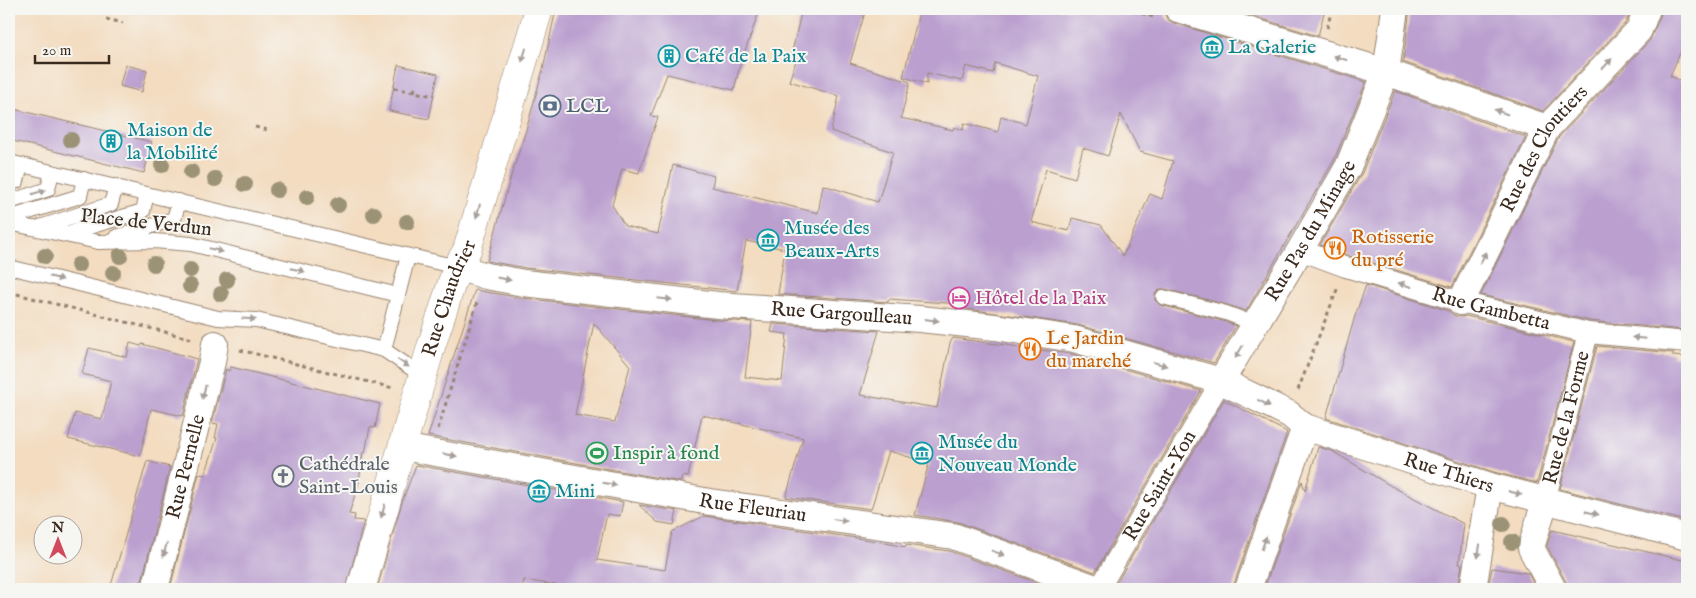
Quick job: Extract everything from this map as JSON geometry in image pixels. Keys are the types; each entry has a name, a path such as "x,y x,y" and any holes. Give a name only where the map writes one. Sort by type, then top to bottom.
{"street":[{"name":"Rue Chaudrier","path":"361,589 412,412 457,267 467,250 538,9"},
{"path":"1178,9 1386,72 1547,128"},
{"name":"Rue Pas du Minage","path":"1220,381 1348,167 1386,72 1396,9"},
{"name":"Rue des Cloutiers","path":"1461,302 1547,128 1639,30 1647,9"},
{"name":"Rue Gambetta","path":"1300,250 1346,267 1461,302 1588,333 1687,342"},
{"name":"Rue Gargoulleau","path":"457,267 486,276 534,284 718,304 920,319 1015,330 1074,339 1220,381"},
{"name":"Rue de la Forme","path":"1545,501 1588,333"},
{"name":"Rue Pernelle","path":"155,589 212,362 214,344"},
{"name":"Rue Thiers","path":"1220,381 1297,421 1490,486 1687,537"},
{"name":"Rue Saint-Yon","path":"1099,589 1220,381"},
{"path":"1248,589 1297,421"},
{"name":"Rue Fleuriau","path":"402,447 710,502 953,536 1099,589"},
{"path":"1473,589 1490,486"},
{"path":"1545,501 1532,548 1550,582"}],"lane":[{"path":"9,184 17,181 15,163 457,267"},
{"path":"9,202 48,189 52,172"},
{"path":"9,218 80,196 84,179"},
{"path":"35,229 111,204 116,186"},
{"path":"63,234 143,212 147,194"},
{"path":"98,242 174,219 178,201"},
{"name":"Place de Verdun","path":"9,223 98,242 154,241 191,244 398,295"},
{"path":"384,350 408,256"},
{"path":"9,267 218,318 256,320 384,350 423,376"},
{"path":"1163,297 1255,324"},
{"path":"214,344 218,318"}],"path":[{"path":"106,19 123,23"},
{"path":"394,88 434,96"},
{"path":"414,92 415,88"},
{"path":"255,128 268,130"},
{"path":"1297,421 1346,267"},
{"path":"9,292 214,344 392,386 400,396 397,408 412,412"},
{"path":"436,434 479,296"}],"building":[{"path":"556,9 760,9 740,65 734,90 667,74 651,116 658,117 639,173 622,169 612,205 625,226 658,234 673,165 714,176 712,187 818,213 823,185 878,202 893,152 831,131 839,96 789,81 797,58 791,56 802,9 866,9 850,63 910,82 901,118 953,130 954,127 963,130 964,123 998,132 1001,116 1026,124 1038,76 995,63 993,73 966,66 962,81 927,73 927,84 903,77 920,9 1163,9 1167,19 1174,23 1366,82 1334,160 1246,311 1165,289 1160,289 1155,294 1155,300 1160,305 1236,326 1214,363 1078,325 961,308 962,304 889,299 888,302 778,294 785,249 746,241 737,291 526,268 487,261 543,69","holes":["1121,114 1140,152 1173,161 1162,199 1150,194 1123,256 1101,225 1072,218 1069,231 1031,222 1046,169 1075,178 1083,148 1108,156"]},
{"path":"1229,9 1325,9 1318,36"},
{"path":"1410,9 1490,9 1502,12 1503,9 1631,9 1626,22 1543,111 1403,62"},
{"path":"1662,9 1687,9 1687,37 1670,76 1687,83 1687,323 1684,330 1590,321 1481,295 1559,137 1650,40"},
{"path":"125,65 147,70 142,92 120,86"},
{"path":"398,65 438,74 429,119 389,111"},
{"path":"1395,91 1526,137 1452,287 1320,245 1362,173"},
{"name":"Maison de la Mobilité","path":"9,108 152,142 144,173 9,140"},
{"path":"1366,285 1449,311 1455,316 1466,316 1574,342 1537,483 1494,472 1326,418 1355,316"},
{"path":"475,290 522,298 716,320 752,322 745,377 782,381 787,334 771,332 773,324 879,331 860,395 937,408 950,343 953,338 1071,354 1201,391 1095,572 958,522 915,515 929,463 889,451 871,509 786,497 803,438 702,415 688,477 682,476 681,482 428,436","holes":["594,323 630,366 615,422 575,415"]},
{"path":"130,343 141,346 142,344 197,359 183,416 151,409 140,456 68,439 75,413 102,419 111,381 82,374 89,348 127,357"},
{"path":"1597,346 1674,353 1672,356 1687,357 1687,521 1560,489"},
{"name":"Cathédrale Saint-Louis","path":"231,367 380,404 375,428 370,427 365,453 363,452 359,482 349,514 355,515 354,520 364,521 346,589 170,589 199,474 205,475 217,438 215,438 218,424 212,423 226,369 229,371"},
{"path":"1224,400 1287,432 1233,589 1113,589"},
{"path":"1318,447 1332,451 1391,486 1464,524 1459,564 1462,564 1458,589 1264,589 1302,481 1305,491"},
{"path":"147,461 170,467 140,589 110,589"},
{"path":"416,465 623,502 620,516 607,514 597,560 665,570 672,532 704,516 906,547 906,545 949,551 1055,589 579,589 524,580 522,589 377,589 402,502"},
{"path":"639,505 677,511 674,525 657,522"},
{"path":"1552,530 1687,561 1687,589 1568,589 1547,546"},
{"path":"1492,568 1528,573 1536,589 1488,589"}],"place":[{"name":"La Galerie","path":"1212,47"},
{"name":"Café de la Paix","path":"669,56"},
{"name":"LCL","path":"550,106"},
{"name":"Maison de la Mobilité","path":"111,141"},
{"name":"Musée des Beaux-Arts","path":"768,240"},
{"name":"Rotisserie du pré","path":"1335,248"},
{"name":"Hôtel de la Paix","path":"959,298"},
{"name":"Le Jardin du marché","path":"1030,349"},
{"name":"Inspir à fond","path":"597,453"},
{"name":"Musée du Nouveau Monde","path":"922,453"},
{"name":"Cathédrale Saint-Louis","path":"283,476"},
{"name":"Mini","path":"539,491"}]}
